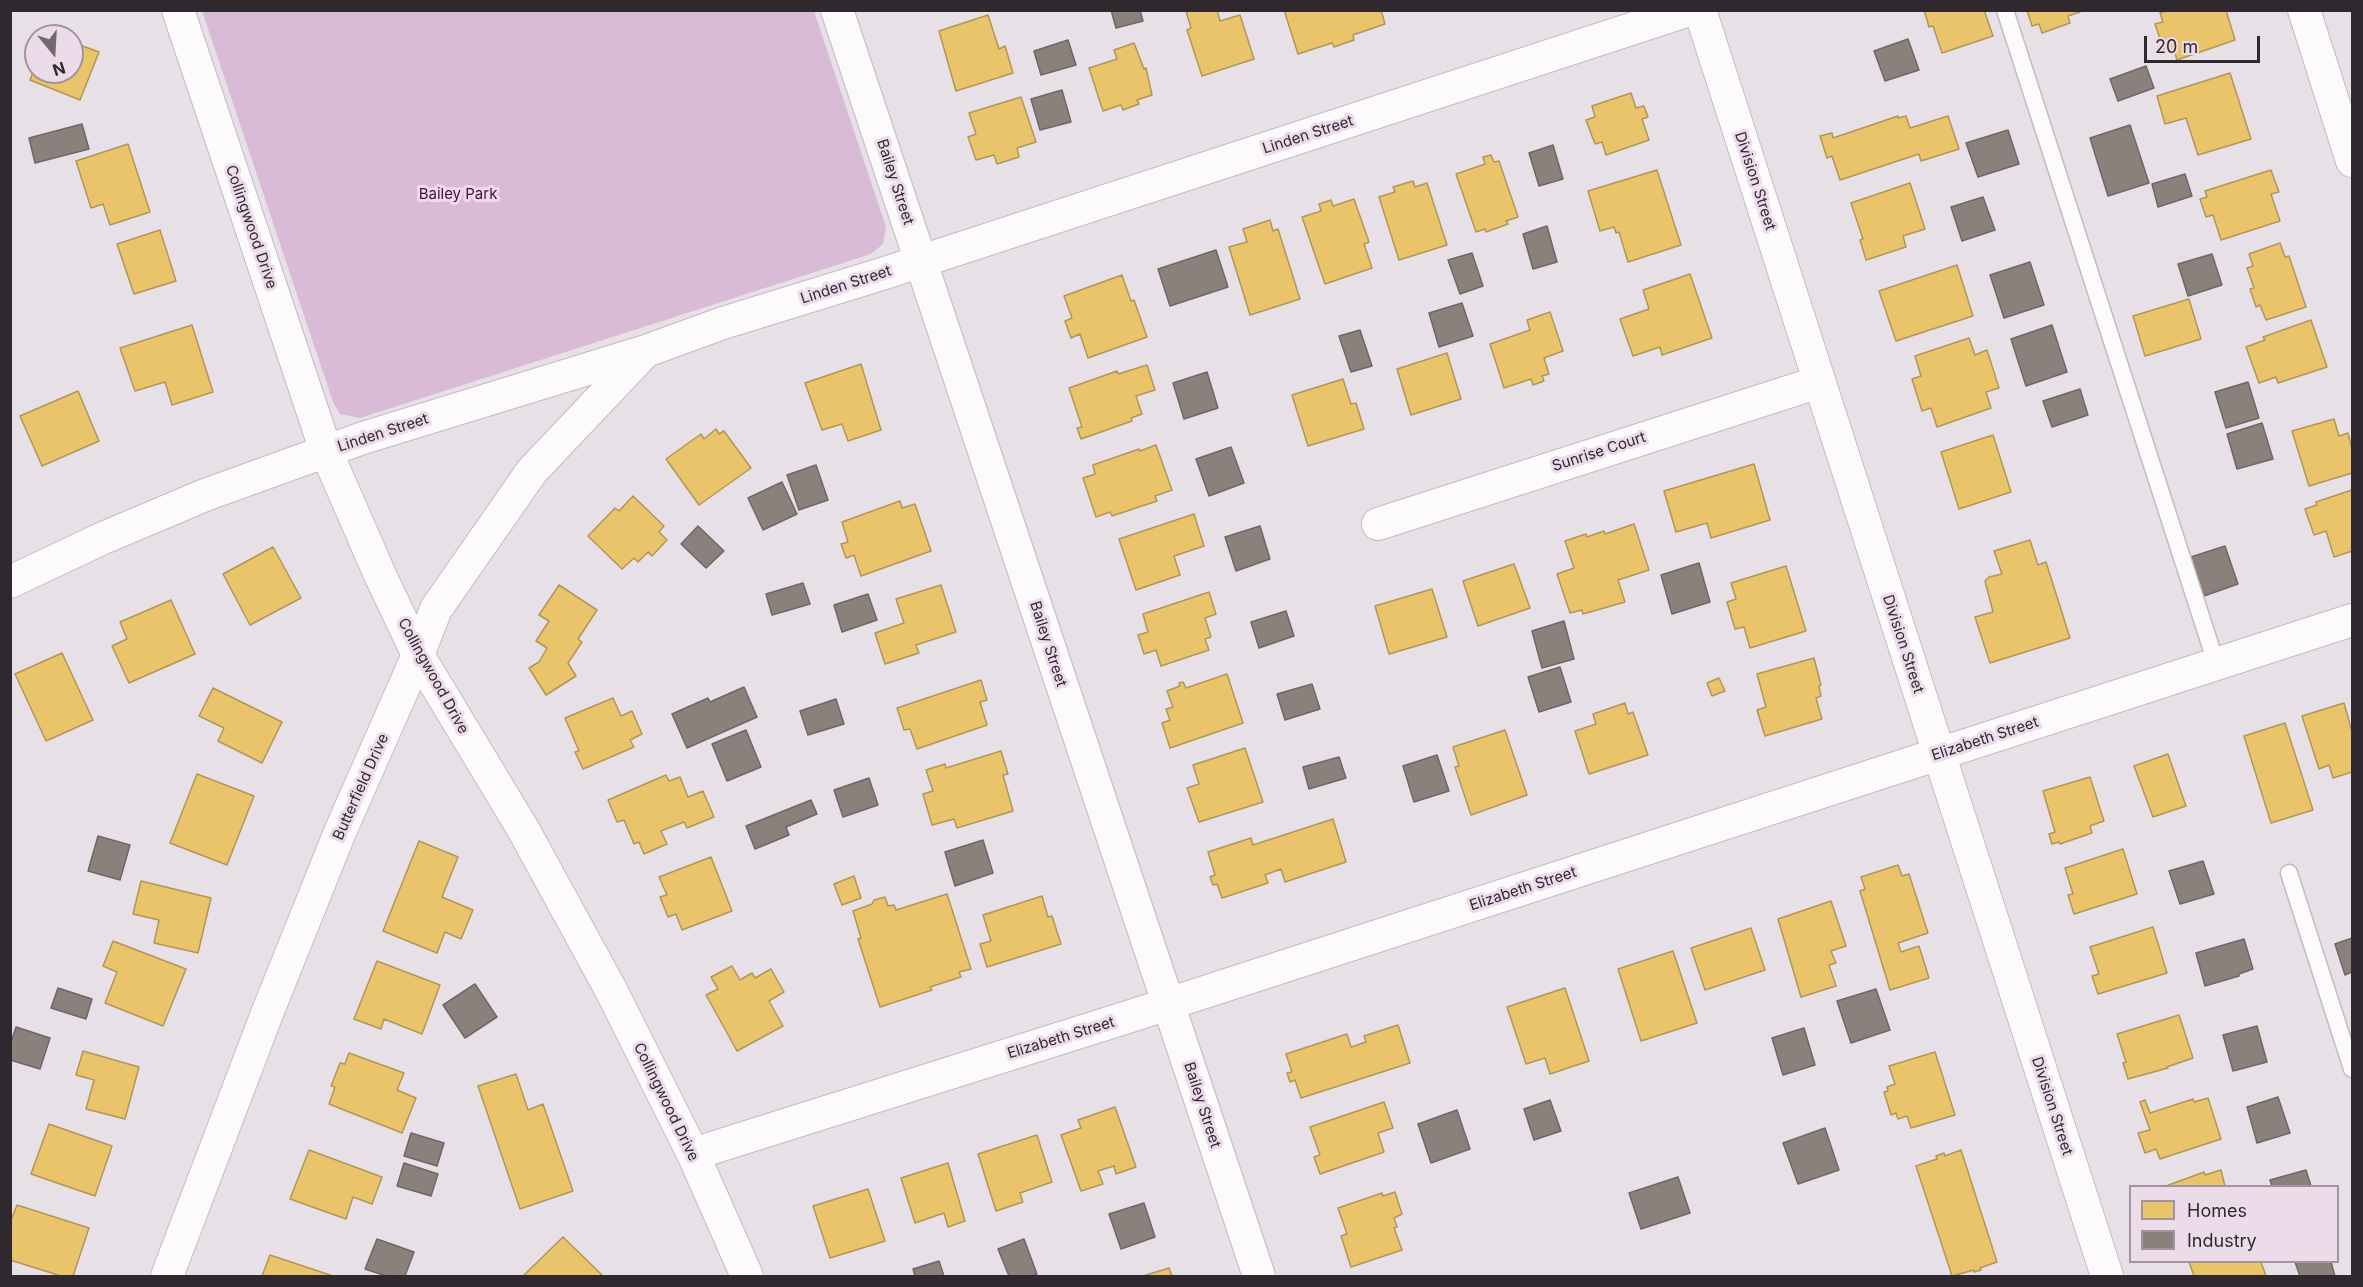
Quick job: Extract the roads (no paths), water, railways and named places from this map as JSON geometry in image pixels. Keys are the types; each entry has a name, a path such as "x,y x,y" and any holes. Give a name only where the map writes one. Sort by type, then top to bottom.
{"street":[{"name":"Collingwood Drive","path":"178,10 326,451 381,577 418,655 523,829 611,990 693,1154 747,1276"},
{"name":"Bailey Street","path":"837,10 1259,1276"},
{"name":"Linden Street","path":"10,582 101,539 205,495 326,451 646,351 723,323 1689,10"},
{"name":"Division Street","path":"1700,10 2107,1276"},
{"path":"2304,10 2352,161"},
{"name":"Butterfield Drive","path":"166,1276 340,832 436,609 532,471 646,351"},
{"name":"Sunrise Court","path":"1378,524 1820,382"},
{"name":"Elizabeth Street","path":"693,1154 1168,1004 2352,620"}],"lane":[{"path":"2005,10 2216,663"},
{"path":"2289,873 2352,1069"}],"park label":[{"name":"Bailey Park","path":"458,194"}]}
